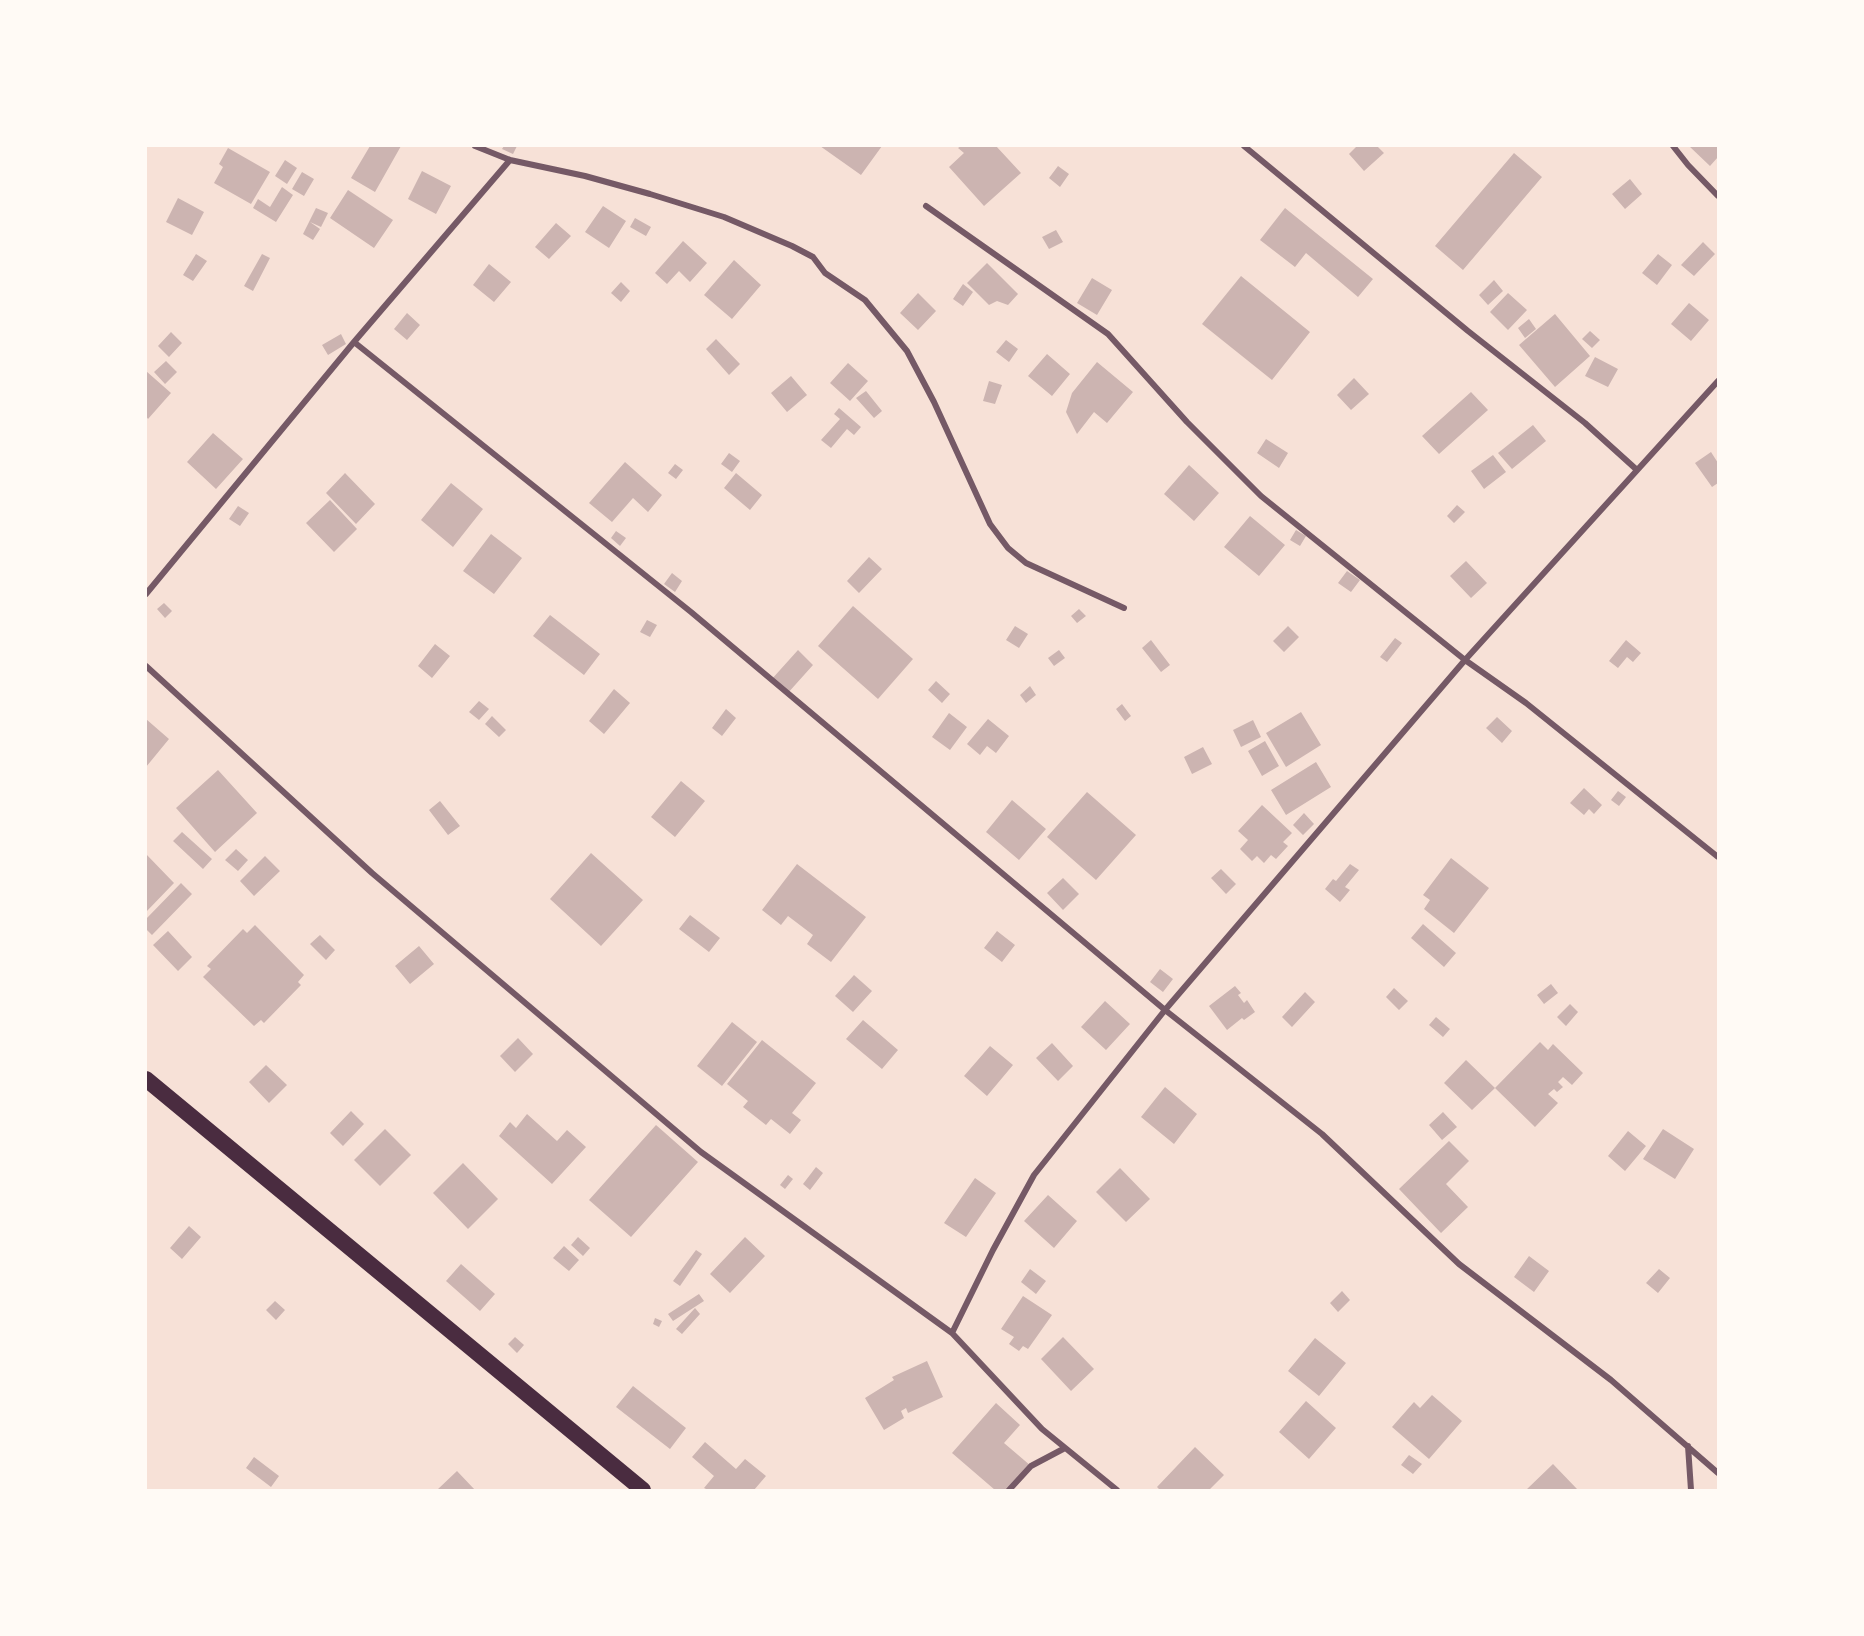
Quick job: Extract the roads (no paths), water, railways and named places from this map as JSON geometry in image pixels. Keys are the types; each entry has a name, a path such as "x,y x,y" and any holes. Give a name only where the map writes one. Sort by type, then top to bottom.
{"highway":[{"path":"146,1079 643,1491"}],"street":[{"path":"475,146 510,160 596,179 724,217 813,257 825,273 865,300 907,351 934,402 990,524 1008,548 1026,563 1124,608"},
{"path":"1244,146 1468,331 1585,423 1637,470"},
{"path":"1673,146 1688,165 1719,196"},
{"path":"146,594 354,342 510,160"},
{"path":"926,206 1108,334 1187,422 1261,496 1465,660 1526,703 1719,857"},
{"path":"354,342 691,612 1165,1010 1322,1134 1459,1264 1611,1380 1719,1473"},
{"path":"952,1333 998,1240 1034,1176 1165,1010 1465,660 1719,381"},
{"path":"146,666 372,873 701,1152 952,1333 1042,1429 1117,1491"},
{"path":"1688,1446 1691,1491"},
{"path":"1010,1491 1031,1466 1065,1448"}]}
